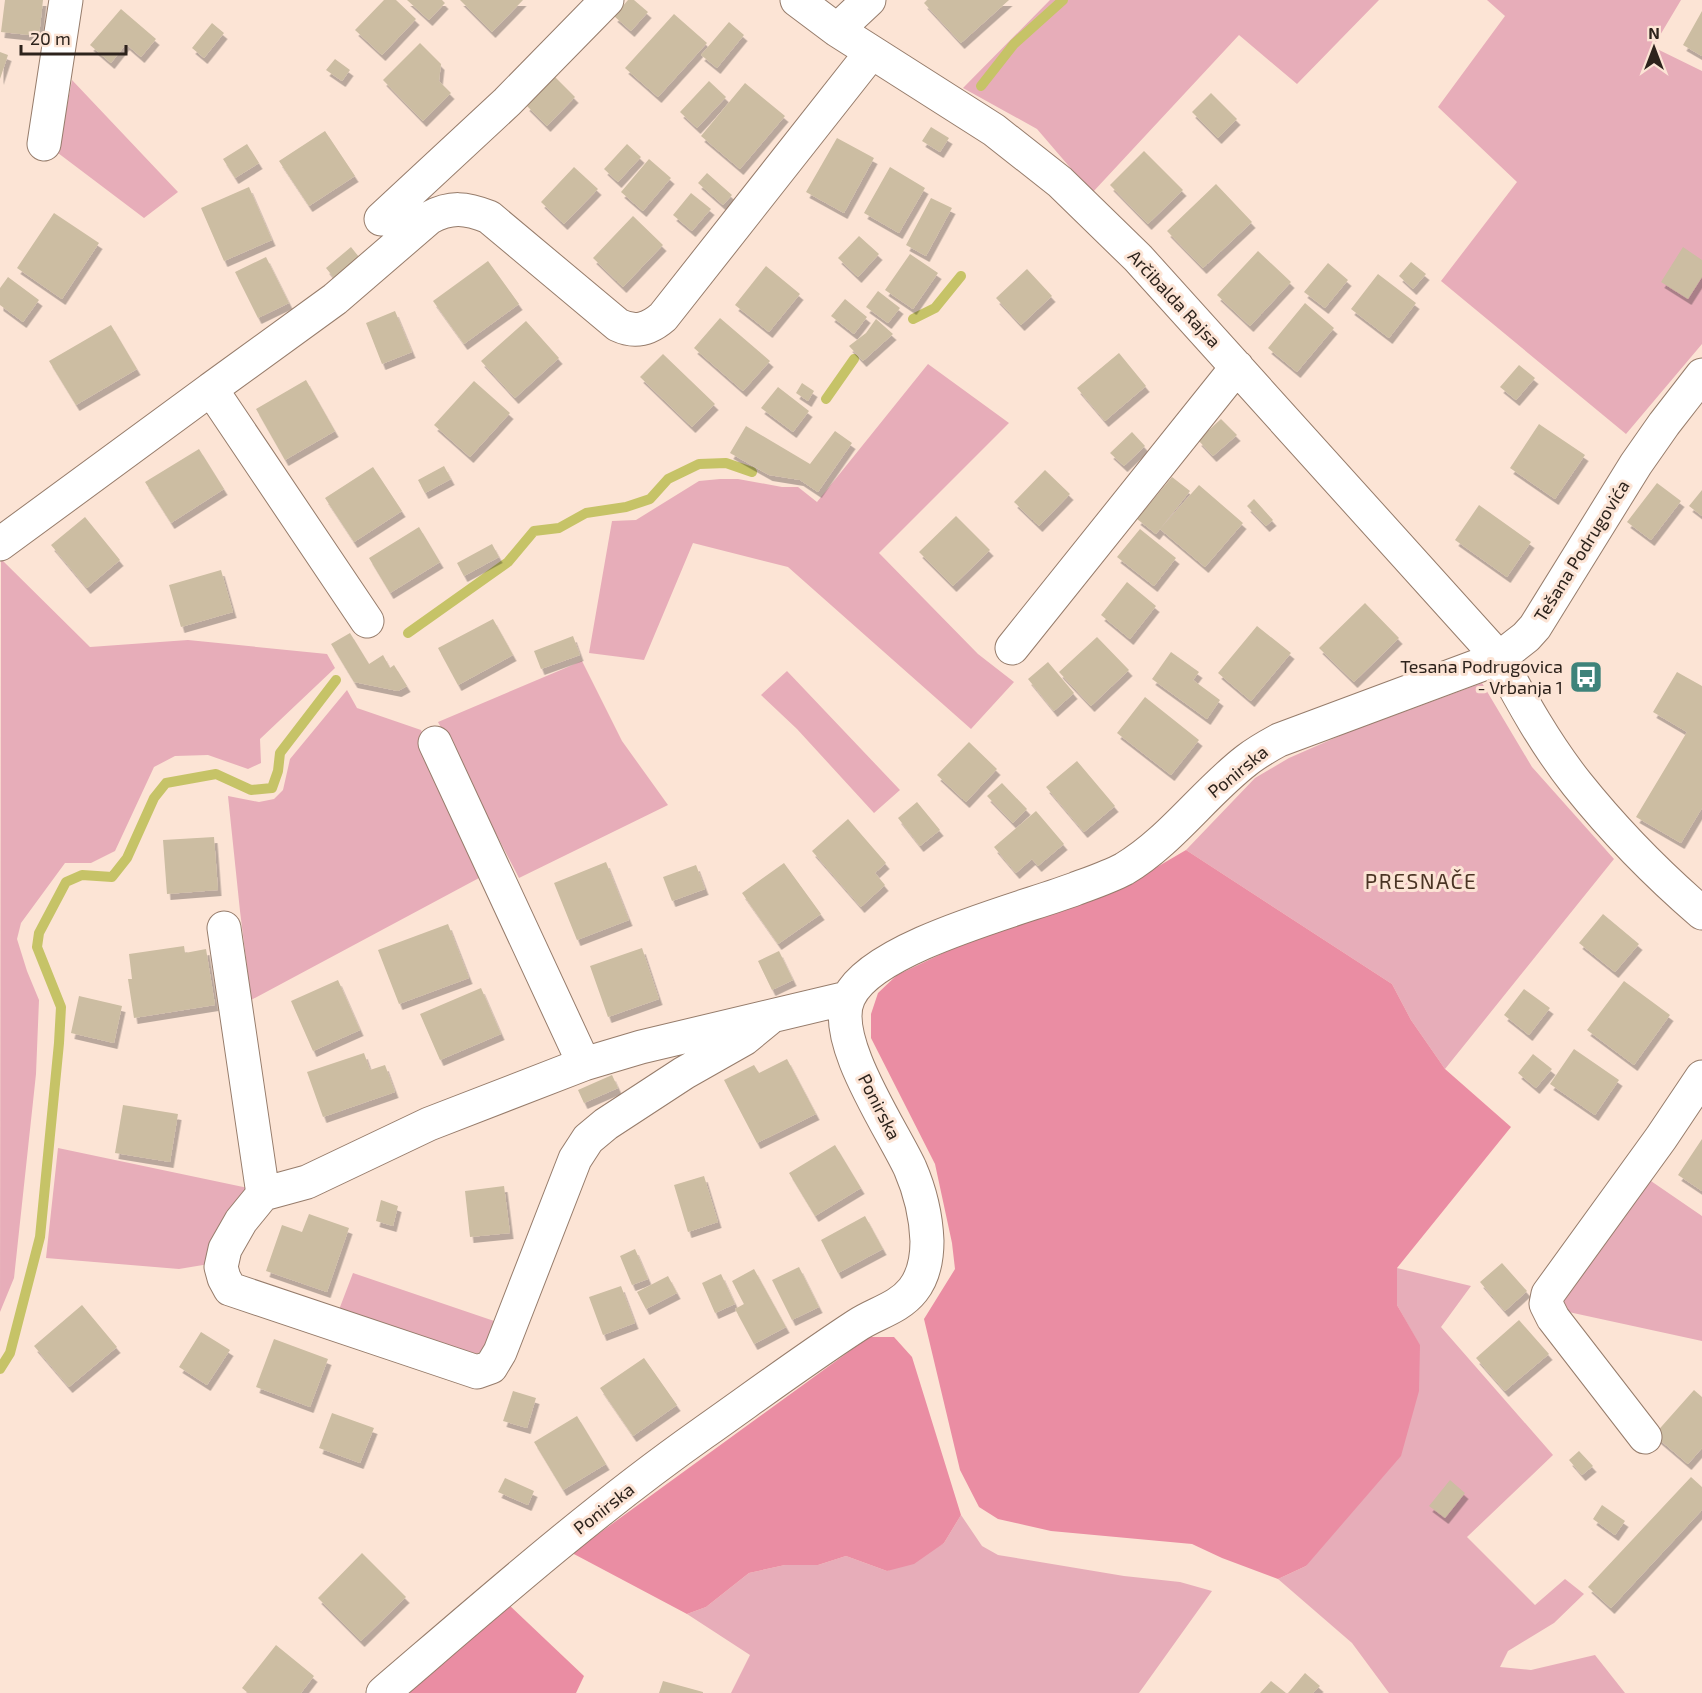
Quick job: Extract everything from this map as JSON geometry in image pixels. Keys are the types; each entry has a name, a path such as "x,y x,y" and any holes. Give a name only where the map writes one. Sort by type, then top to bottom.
{"street":[{"path":"44,144 66,0"},
{"path":"381,219 507,102 607,0"},
{"name":"Arčibalda Rajsa","path":"797,0 871,53 994,130 1060,182 1138,258 1499,658"},
{"path":"837,30 869,0"},
{"path":"0,544 336,298 429,218 442,211 459,209 489,217 618,325 627,329 639,330 653,326 663,317 871,53"},
{"path":"1012,648 1237,367"},
{"name":"Tešana Podrugovića","path":"1499,658 1535,627 1636,465 1702,375"},
{"path":"211,389 367,621"},
{"path":"1499,658 1550,747 1577,784 1612,825 1702,913"},
{"name":"Ponirska","path":"383,1693 508,1586 686,1445 863,1321 898,1305 914,1288 926,1265 926,1215 911,1171 848,1042 844,1018 848,998 858,983 876,967 915,947 990,916 1072,890 1122,870 1170,831 1248,759 1279,740 1499,658"},
{"path":"435,743 584,1064"},
{"path":"224,928 263,1194"},
{"path":"772,1016 744,1039 684,1073 611,1120 588,1139 575,1159 501,1352 490,1367 477,1372 230,1289 224,1278 221,1267 225,1248 241,1221 263,1194 307,1182 429,1124 584,1064 641,1047 848,998"},
{"path":"1645,1437 1552,1318 1546,1304 1548,1294 1661,1138 1702,1077"}],"shaded area":[{"path":"1050,0 1379,0 1297,84 1239,35 1092,193 1037,129 963,88"},
{"path":"1487,0 1681,0 1653,47 1702,71 1702,344 1626,434 1441,281 1517,182 1438,107 1505,16"},
{"path":"72,80 178,192 144,218 58,153"},
{"path":"928,364 1009,423 879,553 978,654 1014,682 971,729 788,567 693,543 644,660 589,653 612,521 636,520 699,481 720,479 738,479 782,487 798,487 817,502"},
{"path":"1,559 90,647 188,640 327,654 335,668 260,739 261,763 248,769 208,755 175,756 154,767 115,851 91,863 65,863 21,923 17,939 39,1000 36,1074 14,1278 0,1312"},
{"path":"582,661 622,741 668,805 519,878 438,722"},
{"path":"787,671 900,790 874,813 797,729 761,695"},
{"path":"1482,683 1532,767 1614,859 1445,1069 1411,1020 1392,984 1186,850 1255,778 1289,758 1346,733"},
{"path":"347,690 357,708 421,730 479,878 251,1000 228,796 259,802 274,799 283,790 290,759"},
{"path":"1186,850 1392,984 1411,1020 1445,1069 1511,1127 1397,1268 1397,1305 1420,1345 1419,1391 1401,1456 1306,1566 1278,1579 1192,1544 1051,1531 998,1519 979,1507 960,1470 924,1319 955,1269 952,1243 935,1164 871,1038 871,1014 878,993 897,975 977,937 1140,877"},
{"path":"58,1148 248,1188 209,1264 179,1269 46,1258"},
{"path":"1648,1179 1702,1216 1702,1341 1564,1311 1564,1297"},
{"path":"1397,1268 1471,1286 1441,1327 1553,1455 1467,1537 1535,1605 1565,1579 1584,1594 1554,1623 1508,1651 1500,1667 1531,1670 1595,1655 1625,1693 1389,1693 1352,1643 1278,1579 1306,1566 1420,1346 1397,1305"},
{"path":"353,1273 500,1323 481,1352 468,1356 337,1315"},
{"path":"869,1337 894,1337 912,1357 961,1515 944,1543 914,1564 887,1571 846,1556 818,1565 785,1565 749,1573 706,1607 687,1614 572,1553"},
{"path":"961,1515 982,1546 998,1555 1124,1576 1180,1582 1212,1591 1139,1693 731,1693 750,1655 687,1614 706,1607 749,1573 785,1565 818,1565 846,1556 887,1571 944,1543"},
{"path":"508,1604 584,1676 576,1693 409,1693"}],"building":[{"path":"5,0 43,0 39,36 1,32"},
{"path":"384,0 396,0 416,19 382,55 355,30"},
{"path":"407,0 442,0 445,3 429,20"},
{"path":"460,0 523,0 492,32"},
{"path":"628,0 634,0 648,12 631,31 614,16"},
{"path":"927,0 1009,0 961,43 924,3"},
{"path":"121,9 156,39 141,57 126,44 111,63 90,45"},
{"path":"1702,11 1702,56 1683,45"},
{"path":"674,14 707,43 658,97 625,68"},
{"path":"729,22 744,35 717,68 701,55"},
{"path":"212,23 224,33 204,58 192,48"},
{"path":"420,43 441,64 439,81 451,93 423,121 383,80"},
{"path":"0,52 8,55 0,79"},
{"path":"335,59 350,70 342,81 326,70"},
{"path":"554,76 575,97 547,126 526,105"},
{"path":"709,81 726,97 697,128 680,112"},
{"path":"745,83 785,116 740,169 701,136"},
{"path":"1211,93 1237,119 1218,138 1192,112"},
{"path":"931,127 949,138 940,152 922,141"},
{"path":"325,131 355,176 309,206 279,161"},
{"path":"837,138 874,158 844,213 806,192"},
{"path":"247,144 259,163 235,178 223,159"},
{"path":"627,144 641,157 618,182 604,169"},
{"path":"1144,151 1183,190 1148,224 1110,185"},
{"path":"649,159 671,178 643,211 621,192"},
{"path":"574,167 598,189 564,224 541,202"},
{"path":"890,167 925,188 899,233 864,213"},
{"path":"707,173 732,195 723,205 698,183"},
{"path":"1216,184 1252,222 1203,268 1167,231"},
{"path":"249,187 272,240 224,261 201,208"},
{"path":"691,193 711,209 692,231 673,215"},
{"path":"931,198 952,208 926,256 906,245"},
{"path":"54,213 99,243 62,299 17,268"},
{"path":"633,216 663,245 623,287 593,258"},
{"path":"859,236 879,254 858,277 838,258"},
{"path":"351,247 359,257 334,278 326,268"},
{"path":"1683,247 1702,260 1702,277 1688,299 1661,282"},
{"path":"1258,251 1291,282 1250,326 1217,295"},
{"path":"910,254 938,273 913,309 885,290"},
{"path":"266,257 289,303 258,318 235,272"},
{"path":"488,261 519,304 464,344 433,301"},
{"path":"1411,262 1426,274 1413,289 1399,276"},
{"path":"1328,263 1348,280 1325,308 1304,292"},
{"path":"766,266 800,294 769,332 735,305"},
{"path":"1027,269 1052,296 1021,325 996,298"},
{"path":"1378,274 1416,303 1389,338 1351,309"},
{"path":"8,277 39,300 23,322 0,305 0,288"},
{"path":"878,291 900,308 888,323 866,307"},
{"path":"845,299 867,317 854,334 831,316"},
{"path":"1305,303 1334,328 1297,372 1268,348"},
{"path":"395,311 412,352 382,364 366,323"},
{"path":"720,318 770,361 743,391 694,348"},
{"path":"876,319 893,334 863,361 849,346 866,333"},
{"path":"526,321 559,358 515,398 481,361"},
{"path":"111,325 137,369 76,405 49,361"},
{"path":"1119,353 1146,386 1105,421 1077,388"},
{"path":"663,354 715,404 692,427 640,377"},
{"path":"1519,365 1535,378 1516,400 1500,387"},
{"path":"306,380 335,431 285,460 256,409"},
{"path":"474,381 510,413 470,457 434,425"},
{"path":"802,383 814,391 808,401 796,393"},
{"path":"778,387 809,411 793,432 761,408"},
{"path":"1221,419 1237,435 1213,456 1198,440"},
{"path":"1539,424 1585,455 1555,499 1510,468"},
{"path":"746,426 810,464 835,431 852,443 818,492 800,480 769,475 730,453"},
{"path":"1132,432 1145,446 1124,466 1110,453"},
{"path":"199,449 224,489 171,523 145,482"},
{"path":"444,466 451,479 425,493 418,480"},
{"path":"373,467 402,511 354,542 325,498"},
{"path":"1045,470 1070,494 1039,526 1014,502"},
{"path":"1172,477 1190,491 1156,534 1137,519"},
{"path":"1657,483 1681,501 1651,540 1627,522"},
{"path":"1199,485 1243,523 1205,567 1160,529"},
{"path":"1702,490 1702,516 1689,506"},
{"path":"1254,499 1273,520 1266,526 1247,506"},
{"path":"1479,505 1531,542 1507,577 1455,540"},
{"path":"956,516 990,550 953,586 919,552"},
{"path":"85,517 120,560 87,588 51,545"},
{"path":"419,527 440,562 390,593 369,558"},
{"path":"1140,529 1176,558 1154,586 1117,557"},
{"path":"492,544 499,557 464,576 457,563"},
{"path":"221,570 233,612 181,627 169,585"},
{"path":"1127,582 1156,606 1130,639 1101,615"},
{"path":"1365,603 1399,638 1354,682 1319,648"},
{"path":"493,619 513,655 458,685 438,648"},
{"path":"1257,626 1291,653 1251,701 1218,673"},
{"path":"350,633 369,664 383,655 390,668 394,665 407,686 398,691 354,682 331,644"},
{"path":"573,636 580,655 541,669 534,651"},
{"path":"1097,637 1129,670 1091,706 1059,672"},
{"path":"1171,652 1199,672 1193,680 1220,700 1207,719 1152,679"},
{"path":"1048,662 1074,693 1054,711 1028,679"},
{"path":"1677,672 1702,686 1702,808 1681,843 1636,817 1687,732 1653,712"},
{"path":"1145,697 1199,740 1171,775 1117,733"},
{"path":"969,742 997,769 966,802 937,775"},
{"path":"1077,761 1115,806 1084,832 1046,787"},
{"path":"1002,783 1027,809 1013,823 987,796"},
{"path":"917,802 940,830 920,846 898,818"},
{"path":"1036,811 1064,844 1038,866 1032,859 1016,873 994,847"},
{"path":"848,819 886,863 875,873 885,885 861,907 812,851"},
{"path":"214,837 218,890 167,894 163,840"},
{"path":"606,862 629,920 577,940 554,883"},
{"path":"784,863 821,914 778,944 742,893"},
{"path":"696,865 705,889 672,901 663,877"},
{"path":"1603,914 1639,944 1615,972 1579,943"},
{"path":"448,924 469,978 399,1004 378,950"},
{"path":"184,946 185,953 206,949 215,1005 134,1018 128,979 132,979 129,954"},
{"path":"642,948 659,999 608,1017 590,966"},
{"path":"779,951 793,980 772,990 758,961"},
{"path":"338,980 360,1030 313,1051 291,1001"},
{"path":"1624,981 1670,1015 1634,1065 1587,1030"},
{"path":"481,988 501,1034 440,1060 420,1014"},
{"path":"1524,989 1550,1008 1529,1035 1504,1015"},
{"path":"79,996 122,1006 114,1043 71,1033"},
{"path":"1574,1049 1619,1080 1595,1115 1550,1084"},
{"path":"364,1053 370,1070 385,1065 395,1092 323,1117 307,1072"},
{"path":"1533,1054 1552,1069 1536,1088 1518,1073"},
{"path":"787,1059 816,1114 757,1143 724,1080 754,1065 759,1073"},
{"path":"612,1075 618,1088 584,1103 578,1090"},
{"path":"123,1105 178,1114 170,1162 115,1153"},
{"path":"1702,1139 1702,1191 1678,1175"},
{"path":"835,1145 861,1188 815,1216 789,1173"},
{"path":"704,1176 718,1222 688,1232 674,1185"},
{"path":"504,1186 510,1233 470,1237 465,1191"},
{"path":"381,1200 398,1206 393,1226 376,1221"},
{"path":"309,1214 349,1228 327,1292 266,1271 282,1225 302,1232"},
{"path":"865,1216 883,1249 838,1273 821,1240"},
{"path":"635,1249 648,1279 632,1285 620,1256"},
{"path":"1502,1263 1527,1291 1505,1311 1480,1282"},
{"path":"799,1267 819,1307 792,1320 772,1280"},
{"path":"754,1269 786,1327 754,1344 735,1309 744,1304 732,1281"},
{"path":"721,1274 735,1304 715,1313 702,1283"},
{"path":"668,1276 677,1293 646,1309 637,1292"},
{"path":"621,1286 635,1323 603,1335 589,1297"},
{"path":"82,1305 117,1347 69,1387 34,1346"},
{"path":"1519,1320 1549,1354 1505,1391 1476,1358"},
{"path":"201,1332 230,1350 207,1385 179,1367"},
{"path":"274,1339 328,1359 310,1407 256,1387"},
{"path":"644,1358 677,1405 633,1436 600,1388"},
{"path":"1694,1390 1702,1397 1702,1448 1688,1464 1654,1435"},
{"path":"513,1391 536,1398 527,1428 503,1421"},
{"path":"332,1413 374,1428 360,1463 319,1448"},
{"path":"577,1416 606,1464 563,1490 534,1442"},
{"path":"1579,1451 1593,1466 1582,1475 1569,1460"},
{"path":"1691,1477 1702,1487 1702,1510 1611,1608 1588,1587"},
{"path":"505,1478 534,1491 528,1505 498,1492"},
{"path":"1450,1480 1465,1493 1445,1518 1429,1506"},
{"path":"1602,1505 1625,1521 1615,1535 1593,1519"},
{"path":"362,1553 406,1597 361,1641 318,1598"},
{"path":"276,1645 314,1676 301,1693 248,1693 242,1688"},
{"path":"1305,1673 1320,1686 1313,1693 1288,1693"},
{"path":"663,1681 703,1692 703,1693 659,1693"},
{"path":"1271,1681 1286,1693 1260,1693"}],"waterway":[{"path":"981,86 1014,44 1063,0"},
{"path":"913,319 935,308 961,276"},
{"path":"826,399 854,359"},
{"path":"408,633 508,562 534,531 559,528 586,513 626,507 650,499 668,479 699,464 726,463 752,472"},
{"path":"0,1369 10,1353 40,1237 59,1043 61,1007 37,947 39,933 66,882 82,875 112,877 127,858 154,798 166,783 216,774 251,790 272,788 278,771 280,753 336,680"}],"place":[{"name":"Tesana Podrugovica - Vrbanja 1","path":"1586,677"}],"district":[{"name":"PRESNAČE","path":"1421,882"}]}
